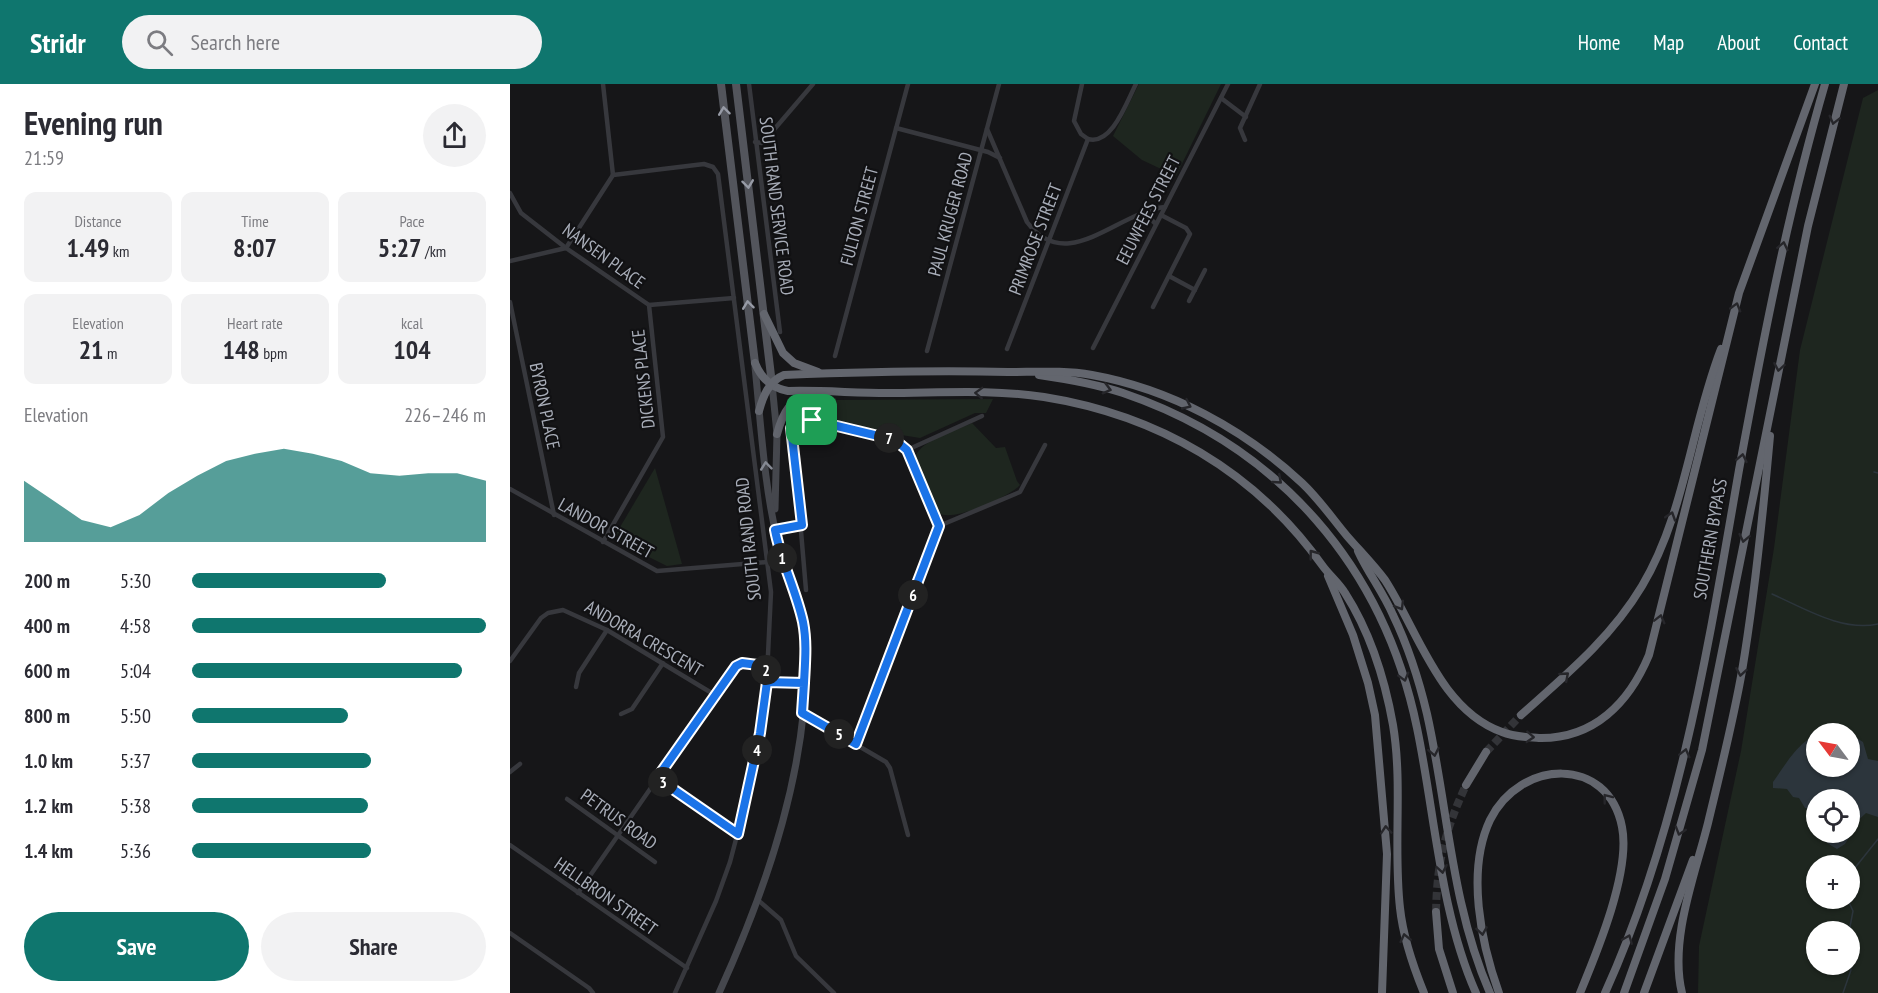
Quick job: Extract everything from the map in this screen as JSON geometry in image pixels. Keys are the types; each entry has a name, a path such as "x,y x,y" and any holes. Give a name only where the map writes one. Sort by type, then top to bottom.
{"highway":[{"path":"759,411 765,393 784,375 1051,371 1090,375 1162,393 1202,412 1238,434 1304,484 1353,543 1368,557 1385,580 1441,680 1456,700 1474,717 1501,732 1523,738 1559,737 1580,732 1604,719 1625,699 1649,655 1728,335 1749,265 1815,84"},
{"name":"SOUTHERN BYPASS","path":"1605,993 1634,924 1658,852 1689,738 1772,298 1805,153 1825,84"},
{"name":"SOUTHERN BYPASS","path":"1624,993 1665,879 1697,770 1808,226 1844,84"},
{"path":"764,314 778,345 788,358 801,366 824,374"},
{"path":"1521,715 1597,646 1631,604 1646,579 1667,528 1717,361 1728,335"},
{"path":"755,363 761,376 788,391 981,393 1042,397 1084,405 1149,425 1206,454 1231,471 1276,511 1344,592 1363,627 1380,670 1396,752 1400,907 1407,945 1424,993"},
{"path":"1030,372 1122,393 1194,423 1223,440 1268,472 1294,495 1351,566 1383,622 1401,666 1428,784 1448,903 1459,947 1476,993"},
{"path":"777,434 783,415 792,403 804,396 825,391"},
{"path":"1682,993 1679,972 1680,934 1742,672 1765,497 1774,399"},
{"path":"1353,543 1393,614 1420,690 1438,769 1464,920 1474,954 1490,993"},
{"path":"1326,571 1353,635 1368,683 1374,715 1387,854 1382,993"},
{"path":"1644,993 1691,867 1725,750"},
{"path":"1466,784 1486,752"},
{"path":"1499,993 1483,939 1480,915 1479,870 1485,832 1496,809 1509,792 1536,777 1555,773 1574,775 1596,787 1614,808 1622,828 1623,850 1616,891 1580,993"},
{"path":"1436,912 1439,949 1453,993"}],"main road":[{"name":"SOUTH RAND ROAD","path":"719,993 758,900 791,790 802,713 806,643 803,621 775,530 721,84"},
{"name":"SOUTH RAND ROAD","path":"736,84 777,434 774,520"}],"street":[{"path":"510,261 566,248 614,175 603,84"},
{"name":"SOUTH RAND SERVICE ROAD","path":"749,84 780,332"},
{"path":"755,142 762,143 813,84"},
{"name":"FULTON STREET","path":"836,356 908,84"},
{"name":"PAUL KRUGER ROAD","path":"927,351 999,84"},
{"path":"1082,84 1074,121 1081,134 1093,141 1108,135 1136,84"},
{"name":"EEUWFEES STREET","path":"1093,348 1228,84"},
{"path":"1245,140 1240,131 1260,84"},
{"path":"1221,98 1246,117"},
{"path":"896,128 1000,158"},
{"path":"987,129 1027,222 1035,232 1049,240 1062,245 1072,245 1144,213 1165,207"},
{"name":"PRIMROSE STREET","path":"1008,349 1088,139"},
{"name":"SOUTH RAND ROAD","path":"614,175 704,164 713,167 719,178 771,601 767,682 758,744 738,834 716,901 675,993"},
{"name":"NANSEN PLACE","path":"510,193 521,213 566,248 649,304 734,298"},
{"path":"1144,213 1156,224"},
{"path":"1153,307 1190,234 1186,228 1161,215"},
{"path":"1189,301 1205,270"},
{"path":"1169,276 1195,290"},
{"name":"BYRON PLACE","path":"510,302 554,515"},
{"name":"DICKENS PLACE","path":"603,542 663,436 649,304"},
{"path":"907,450 982,416"},
{"path":"806,590 802,525 791,428 800,420 823,421 895,440 907,450 939,526 856,744"},
{"path":"939,526 1020,492 1045,445"},
{"name":"LANDOR STREET","path":"510,489 657,571 767,562"},
{"name":"SOUTH RAND ROAD","path":"775,530 802,525"},
{"name":"ANDORRA CRESCENT","path":"510,661 541,618 555,610 571,612 608,630 715,695"},
{"path":"576,687 579,673 608,630"},
{"path":"621,714 632,709 663,663"},
{"path":"578,893 738,664 766,666"},
{"path":"767,682 804,683"},
{"path":"802,713 880,757 888,765 908,835"},
{"path":"510,772 520,764"},
{"path":"657,778 738,834"},
{"name":"PETRUS ROAD","path":"567,799 655,862"},
{"name":"HELLBRON STREET","path":"510,845 687,968"},
{"path":"758,900 781,921 796,956 834,993"},
{"path":"510,933 589,988 592,993"}],"shaded area":[{"path":"1139,84 1221,84 1176,176 1142,160 1113,136"},
{"path":"1878,90 1878,993 1698,993 1699,946 1741,751 1774,548 1800,350 1863,98"},
{"path":"812,396 836,398 836,400 993,399 986,413 975,413 920,438 891,435 827,418 802,416 792,418 790,407"},
{"path":"972,423 996,448 1005,447 1020,485 981,507 956,514 939,513 929,497 915,462 916,455 928,443"},
{"path":"655,468 682,564 667,566 613,539"},
{"path":"1860,740 1863,742 1868,759 1878,761 1878,817 1866,813 1860,819 1860,789 1806,789 1806,808 1799,798 1793,797 1787,789 1773,788 1773,782 1791,756 1805,742 1806,777 1860,777"},
{"path":"1828,843 1846,843 1837,849"}],"waterway":[{"path":"1874,472 1878,473"},
{"path":"1772,594 1837,622 1864,626 1878,624"},
{"path":"1860,862 1878,839"},
{"path":"1851,921 1852,909"},
{"path":"1843,993 1849,975"}],"tunnel":[{"path":"1486,752 1521,715"},
{"path":"1436,912 1440,862 1453,817 1466,785"}],"route":[{"path":"812,420 796,422 791,428 802,525 775,530 803,621 806,643 804,683 767,682 766,666 738,664 657,778 738,834 750,786 767,682 804,683 802,713 856,744 939,526 907,450 901,444 895,440 812,420"}]}
